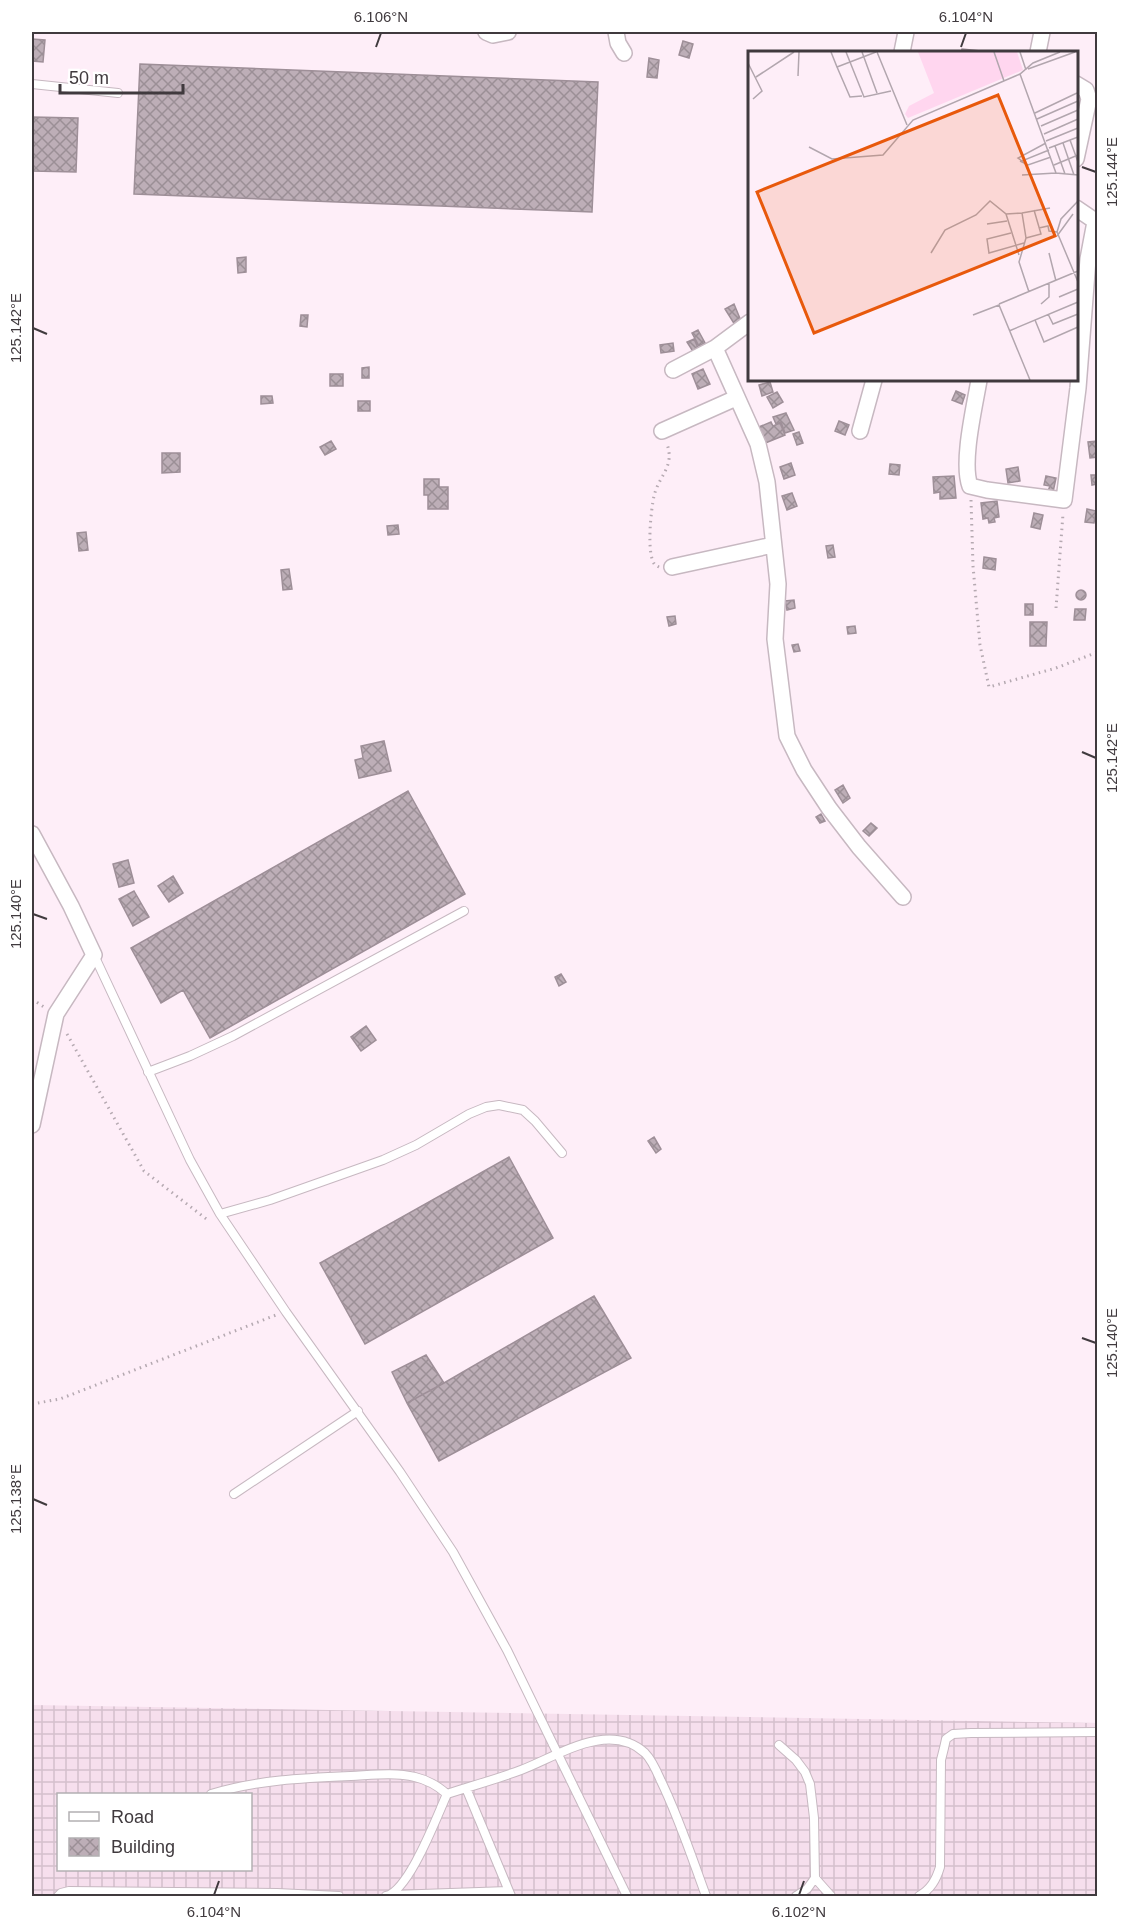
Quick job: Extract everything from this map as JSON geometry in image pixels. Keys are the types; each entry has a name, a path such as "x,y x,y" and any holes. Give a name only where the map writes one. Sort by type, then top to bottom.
{"street":[{"path":"486,32 493,35 508,32"},
{"path":"616,32 618,43 624,53"},
{"path":"902,51 906,32"},
{"path":"1038,51 1042,32"},
{"path":"1078,85 1086,90 1089,99 1078,154"},
{"path":"979,381 968,452 967,478 970,486 1064,500 1078,388 1088,259 1096,222 1078,209"},
{"path":"673,370 715,348 748,323"},
{"path":"715,348 758,444 767,482 778,584 775,639 787,736 804,770 829,808 859,847 903,897"},
{"path":"860,431 874,381"},
{"path":"662,431 736,398"},
{"path":"672,567 773,545"},
{"path":"32,834 71,906 94,955 56,1014 32,1125"}],"lane":[{"path":"32,84 118,93"},
{"path":"148,1072 233,1036 464,911"},
{"path":"94,955 190,1160 220,1214 286,1312 358,1411 453,1552 507,1650 627,1896"},
{"path":"220,1214 270,1200 383,1160 486,1107 499,1105 523,1110 562,1153"},
{"path":"234,1494 358,1411"},
{"path":"919,1896 926,1892 936,1880 940,1867 941,1760 946,1739 953,1734 971,1733 1098,1732"},
{"path":"389,1896 414,1866 447,1794 519,1771 584,1744 600,1739 618,1739 634,1744 647,1754 666,1791 706,1896"},
{"path":"779,1745 796,1760 805,1772 810,1784 814,1818 815,1878 807,1889 796,1896"},
{"path":"214,1793 262,1782 387,1774 415,1777 439,1786 447,1794"},
{"path":"389,1896 509,1894 466,1788"},
{"path":"815,1878 831,1896"},
{"path":"58,1896 69,1891 277,1893 339,1896"}],"path":[{"path":"662,431 670,454 670,461 654,496 650,556 655,566 672,567"},
{"path":"970,486 973,566 980,645 989,687 1056,668 1098,652"},
{"path":"1056,608 1064,500"},
{"path":"56,1014 144,1171 213,1224"},
{"path":"32,1404 60,1399 286,1312"}],"shaded area":[{"path":"32,1705 1097,1723 1097,1896 32,1896"}],"building":[{"path":"32,39 45,40 43,62 32,61"},
{"path":"683,41 693,44 689,58 679,55"},
{"path":"649,58 659,60 657,78 647,77"},
{"path":"140,64 598,82 592,212 134,194"},
{"path":"32,117 78,118 76,172 32,171"},
{"path":"246,257 246,272 238,273 237,258"},
{"path":"734,304 741,321 735,325 725,309"},
{"path":"301,315 308,315 307,327 300,326"},
{"path":"698,330 705,343 699,346 692,333"},
{"path":"694,339 699,350 694,353 687,342"},
{"path":"673,343 674,351 661,353 660,345"},
{"path":"369,367 369,378 362,378 362,368"},
{"path":"703,369 710,384 698,389 692,374"},
{"path":"330,374 343,374 343,386 330,386"},
{"path":"770,382 773,392 762,396 759,385"},
{"path":"956,391 965,395 962,404 952,400"},
{"path":"777,392 783,402 773,408 767,397"},
{"path":"261,396 272,396 273,403 261,404"},
{"path":"358,401 370,401 370,411 358,411"},
{"path":"786,413 794,430 785,433 781,422 776,424 773,417"},
{"path":"839,421 849,425 845,435 835,431"},
{"path":"771,422 773,426 780,423 785,435 763,444 759,427"},
{"path":"799,432 803,443 797,445 793,434"},
{"path":"331,441 336,449 325,455 320,447"},
{"path":"1097,441 1098,457 1090,458 1088,442"},
{"path":"162,453 180,453 180,472 162,473"},
{"path":"791,463 795,475 784,479 780,467"},
{"path":"890,464 900,465 899,475 889,474"},
{"path":"1018,467 1020,481 1008,483 1006,469"},
{"path":"1091,475 1098,475 1098,488 1097,484 1092,485"},
{"path":"954,476 956,498 940,499 940,492 934,493 933,477"},
{"path":"1046,476 1056,478 1053,492 1048,491 1050,486 1044,485"},
{"path":"424,479 439,479 439,487 448,487 448,509 428,509 428,495 424,495"},
{"path":"792,493 797,506 787,510 782,496"},
{"path":"997,501 999,517 994,518 995,522 989,523 988,518 983,519 981,503"},
{"path":"1087,509 1096,511 1094,523 1085,522"},
{"path":"1034,513 1043,515 1040,529 1031,527"},
{"path":"398,525 399,534 388,535 387,526"},
{"path":"86,532 88,550 79,551 77,533"},
{"path":"833,545 835,557 828,558 826,546"},
{"path":"984,557 996,559 995,570 983,568"},
{"path":"289,569 292,589 283,590 281,570"},
{"path":"1081,590 1086,595 1081,600 1076,595"},
{"path":"794,600 795,608 787,610 785,601"},
{"path":"1025,604 1033,604 1033,615 1025,615"},
{"path":"1075,609 1086,609 1085,620 1074,620"},
{"path":"675,616 676,624 669,626 667,617"},
{"path":"1030,622 1047,622 1046,646 1030,646"},
{"path":"855,626 856,633 848,634 847,627"},
{"path":"798,644 800,651 794,652 792,645"},
{"path":"384,741 391,771 359,778 355,760 363,758 361,746"},
{"path":"843,785 850,798 843,803 835,790"},
{"path":"408,791 465,894 210,1038 183,990 161,1003 131,948"},
{"path":"821,814 825,821 820,823 816,817"},
{"path":"871,823 877,828 869,836 863,831"},
{"path":"128,860 134,883 119,887 113,864"},
{"path":"173,876 183,893 169,902 158,886"},
{"path":"134,891 149,917 133,926 119,899"},
{"path":"561,974 566,982 559,986 555,977"},
{"path":"366,1026 376,1040 361,1051 351,1037"},
{"path":"654,1137 661,1149 656,1153 648,1141"},
{"path":"509,1157 553,1238 365,1344 320,1263"},
{"path":"594,1296 631,1358 439,1461 407,1403"},
{"path":"426,1355 444,1383 407,1403 392,1372"}]}
